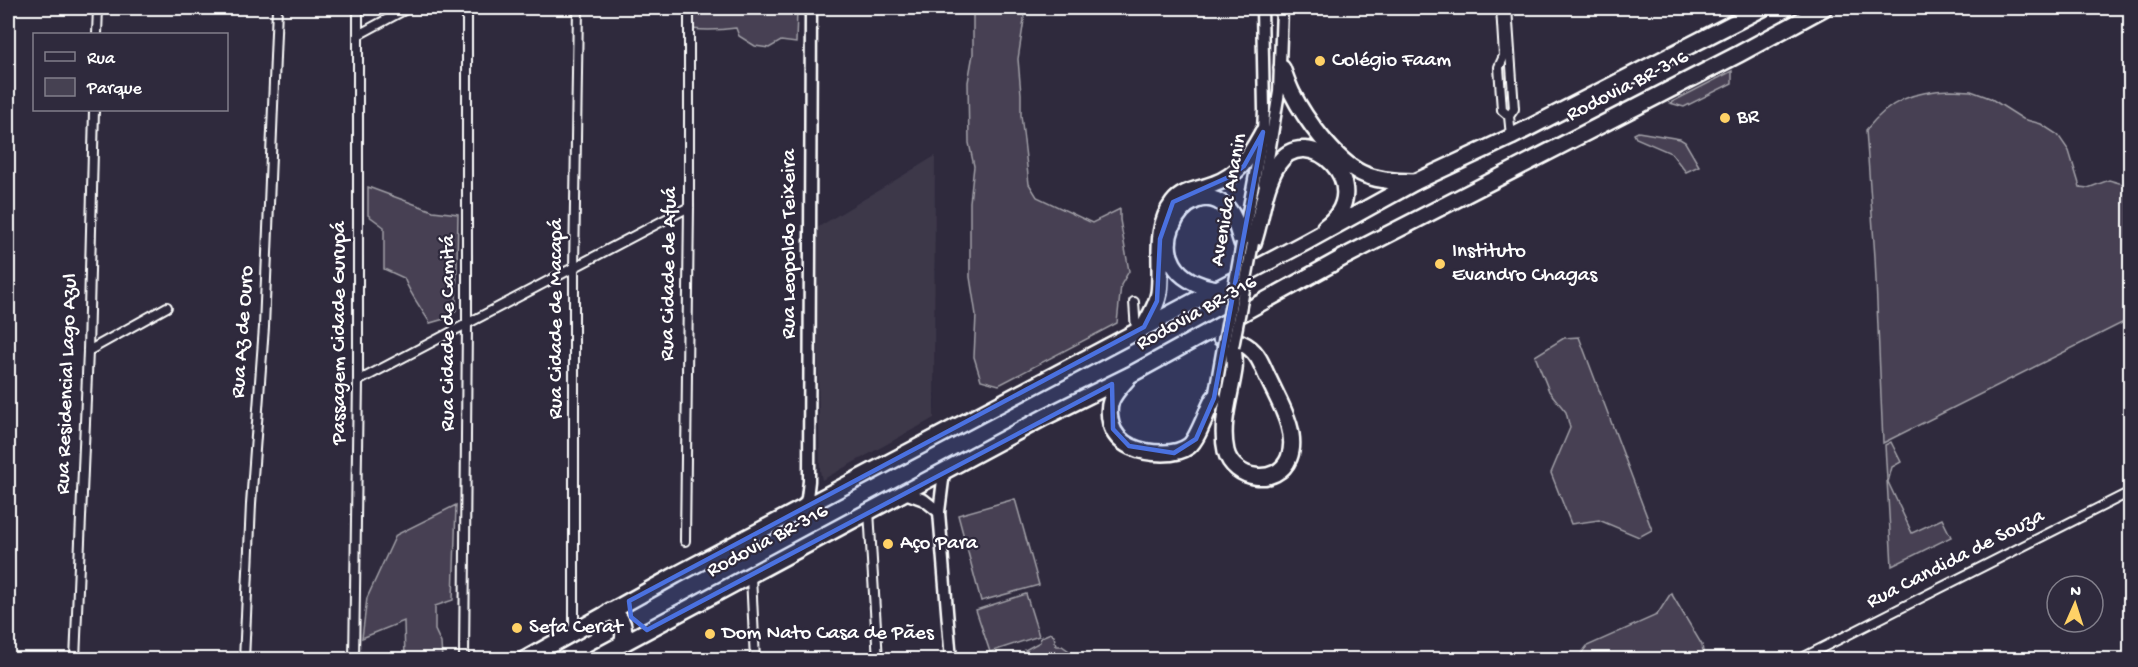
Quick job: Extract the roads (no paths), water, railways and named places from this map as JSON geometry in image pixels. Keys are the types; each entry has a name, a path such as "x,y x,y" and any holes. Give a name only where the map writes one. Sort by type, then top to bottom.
{"highway":[{"name":"Rodovia BR-316","path":"524,660 610,611 1415,182 1511,137 1763,8"},
{"name":"Rodovia BR-316","path":"592,660 1045,417 1130,375 1346,256 1824,8"},
{"path":"1282,68 1291,92 1306,116 1346,162 1373,177 1390,181 1415,182"},
{"path":"1140,329 1157,302 1162,226 1173,202 1182,194 1213,185 1244,166 1263,132"},
{"path":"1217,289 1187,280 1172,264 1169,254 1170,237 1179,211 1192,201 1201,199 1217,201 1230,210 1247,243 1260,224 1267,191 1279,163 1292,152 1302,150 1318,153 1332,163 1343,178 1345,188 1342,208 1332,222 1306,242"},
{"path":"1197,339 1230,339 1245,345 1257,355 1285,414 1292,443 1286,463 1278,471 1267,476 1242,473 1234,467 1226,450 1224,423 1234,367 1228,347"},
{"path":"1130,375 1117,390 1110,403 1109,415 1118,439 1142,451 1174,453 1189,446 1196,439 1204,415 1214,398"},
{"path":"629,601 628,609 631,617 636,624 647,630"},
{"path":"610,611 618,615 625,629 623,642"}],"main road":[{"name":"Rua Leopoldo Teixeira","path":"802,510 807,498 809,481 811,8"},
{"name":"Avenida Ananin","path":"1214,398 1228,347 1247,243 1263,132 1262,8"},
{"name":"Avenida Ananin","path":"1247,243 1276,120 1282,68 1282,8"},
{"path":"945,472 939,512 951,660"},
{"path":"809,481 815,490 827,496"},
{"path":"905,493 924,500 939,512"}],"street":[{"path":"97,33 98,8"},
{"name":"Rua Az de Ouro","path":"244,660 254,439 264,327 277,8"},
{"name":"Passagem Cidade Gurupá","path":"354,660 358,381 358,8"},
{"path":"358,35 408,8"},
{"name":"Rua Cidade de Camitá","path":"464,659 467,8"},
{"name":"Rua Cidade de Macapá","path":"574,631 574,269 578,8"},
{"name":"Rua Cidade de Afuá","path":"685,541 689,8"},
{"path":"1501,8 1513,93 1514,109 1509,116 1511,137"},
{"path":"1507,8 1508,56 1499,67 1502,110 1509,116"},
{"path":"1500,93 1513,93"},
{"name":"Rua Residencial Lago Azul","path":"75,660 88,351 94,111"},
{"path":"358,381 689,207"},
{"path":"1134,302 1140,329"},
{"path":"88,351 167,307"},
{"name":"Rua Candida de Souza","path":"1798,660 2130,492"},
{"path":"869,511 878,660"},
{"path":"752,576 755,660"}],"place":[{"name":"Colégio Faam","path":"1320,61"},
{"name":"BR","path":"1725,118"},
{"name":"Instituto Evandro Chagas","path":"1440,264"},
{"name":"Aço Para","path":"888,544"},
{"name":"Sefa Cerat","path":"517,628"},
{"name":"Dom Nato Casa de Pães","path":"710,634"}]}
